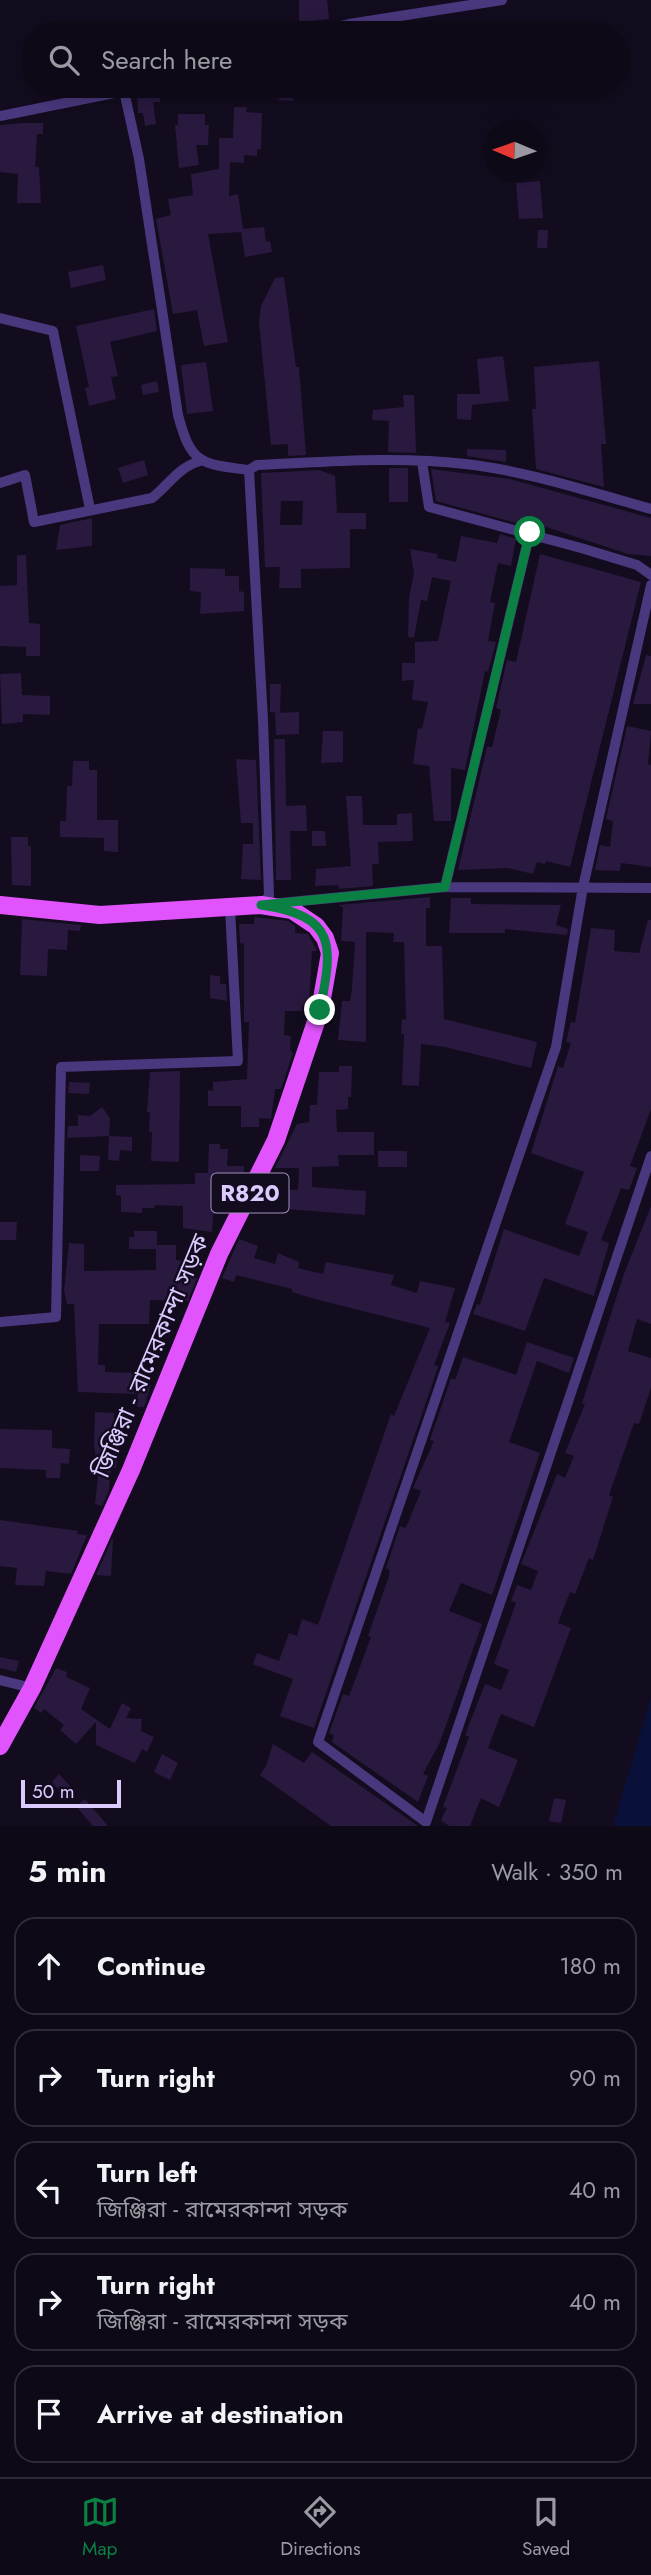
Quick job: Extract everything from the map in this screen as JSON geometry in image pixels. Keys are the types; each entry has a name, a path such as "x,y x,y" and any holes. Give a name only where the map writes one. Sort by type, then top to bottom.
{"main road":[{"name":"জিঞ্জিরা - রামেরকান্দা সড়ক","path":"0,905 100,915 261,905 292,910 305,916 325,938 330,953 320,1010 276,1140 219,1254 131,1470 32,1688 0,1746"}],"street":[{"path":"368,21 502,0"},
{"path":"0,117 91,98"},
{"path":"126,98 139,159 178,415 186,446 200,461"},
{"path":"0,318 54,331 90,509"},
{"path":"0,483 25,475 34,522 152,498 165,488 176,472 200,461 249,470 257,466 369,460 422,462 465,464 545,479 651,509"},
{"path":"422,462 429,507 530,532 636,565 651,575"},
{"path":"249,470 269,869 269,896 261,905"},
{"path":"445,887 530,532"},
{"path":"651,584 583,887 556,1047 318,1742 426,1822 651,1156"},
{"path":"261,905 445,887 651,888"},
{"path":"0,1322 56,1317 61,1067 238,1062 230,908"},
{"path":"0,1680 32,1688"}],"shaded area":[{"path":"651,1697 651,1826 613,1826"}],"building":[{"path":"299,0 327,0 329,19 299,21"},
{"path":"137,98 160,98 160,102 153,102 156,124 145,126 143,113 138,113"},
{"path":"279,98 293,98 293,101"},
{"path":"234,107 247,107 246,112 262,113 261,149 257,149 257,156 244,155 244,163 230,162 229,196 238,194 243,229 264,227 266,242 270,241 272,252 245,257 241,232 208,234 228,342 204,346 197,310 173,314 156,219 171,215 168,199 193,195 191,174 219,169 219,138 233,138"},
{"path":"178,114 205,114 205,125 209,125 208,145 196,145 199,165 179,168 175,125 178,125"},
{"path":"43,123 43,134 37,134 35,167 39,167 41,203 17,203 18,174 0,172 0,125"},
{"path":"540,182 543,218 519,219 516,183"},
{"path":"538,230 548,230 547,248 537,248"},
{"path":"103,265 106,280 71,288 68,272"},
{"path":"284,277 296,367 299,367 306,455 288,456 288,444 271,445 259,322 261,306 275,278"},
{"path":"154,309 157,331 110,342 118,376 111,377 116,399 89,406 85,388 89,387 76,326"},
{"path":"503,356 509,401 472,405 471,420 457,419 457,394 480,394 477,359"},
{"path":"599,361 606,444 601,444 604,487 536,469 532,409 536,409 534,367"},
{"path":"206,362 213,411 187,414 181,365"},
{"path":"157,381 159,392 143,395 141,385"},
{"path":"403,395 414,395 416,453 388,452 389,421 372,420 373,410 404,407"},
{"path":"467,449 506,450 506,462 467,456"},
{"path":"144,460 148,475 123,483 118,468"},
{"path":"389,468 408,468 408,502 389,502"},
{"path":"431,469 510,479 651,518 651,556 628,554 522,519 520,524 436,501"},
{"path":"319,470 335,476 337,513 366,513 366,529 350,529 350,568 301,569 301,588 279,588 280,567 265,567 261,473","holes":["281,501 303,501 302,525 280,525"]},
{"path":"92,518 92,546 56,550 60,525"},
{"path":"500,534 516,539 511,566 498,563 490,602 495,603 488,641 496,642 488,672 485,671 465,770 451,768 451,821 434,821 429,766 413,764 418,728 422,729 428,702 412,700 414,680 402,681 402,663 415,663 415,642 438,641 451,581 432,577 427,601 421,600 414,638 408,637 409,597 414,573 410,549 438,554 437,558 456,562 461,536 497,543"},
{"path":"540,554 641,582 570,867 546,861 545,864 537,862 533,874 508,868 458,870 487,747 492,747 501,710 496,708 507,660 516,662"},
{"path":"17,555 26,555 29,623 40,624 40,656 26,656 26,647 0,646 0,586 17,585"},
{"path":"190,568 225,569 225,576 239,576 239,591 244,592 244,611 200,614 201,592 190,591"},
{"path":"646,655 651,656 651,704 633,704"},
{"path":"21,673 22,695 50,696 50,715 23,714 23,722 2,724 0,674"},
{"path":"270,684 281,684 280,713 270,712"},
{"path":"299,712 299,734 276,735 275,713"},
{"path":"627,726 651,731 648,764 651,765 651,867 621,863 620,871 595,870 600,845 610,847 613,821 606,819"},
{"path":"323,731 343,731 343,762 321,763"},
{"path":"274,739 285,739 286,806 306,805 307,831 290,831 291,880 276,880"},
{"path":"236,759 256,760 261,880 241,879 243,844 253,844 253,823 241,823"},
{"path":"73,761 89,761 89,770 97,770 97,820 118,820 118,852 104,851 104,838 60,837 60,821 66,821 67,786 72,786"},
{"path":"346,796 362,796 363,825 397,825 397,814 412,813 413,841 378,842 379,864 372,864 373,886 339,889 338,885 315,886 316,869 351,866"},
{"path":"312,831 325,831 326,846 312,846"},
{"path":"11,837 28,837 28,846 31,846 31,886 12,885"},
{"path":"430,897 430,908 426,908 426,946 442,946 444,1019 537,1042 531,1068 445,1047 421,1044 419,1086 402,1085 404,1034 401,1034 402,1019 406,1020 404,942 393,942 394,933 366,932 366,1042 338,1040 342,1001 350,1001 355,942 341,941 343,907 338,905"},
{"path":"451,898 471,898 471,904 561,905 556,925 568,929 567,935 505,929 505,933 449,933"},
{"path":"254,917 288,921 295,926 295,933 308,934 317,951 312,951 309,1006 302,1005 302,1011 285,1011 284,1035 291,1036 290,1050 293,1053 281,1089 275,1089 271,1119 259,1118 259,1127 241,1127 241,1106 208,1106 208,1090 213,1091 213,1082 247,1079 249,1022 244,1022 244,944 240,943 239,924 254,924"},
{"path":"22,919 81,925 80,931 68,930 67,950 48,949 47,976 20,975"},
{"path":"648,920 651,920 651,1109 630,1166 637,1168 629,1190 621,1188 601,1240 609,1243 594,1296 544,1278 525,1331 473,1314 477,1304 480,1305 504,1229 579,1256 588,1232 565,1224 584,1172 531,1153 558,1066 563,1068 571,1043 566,1042 571,1022 575,1023 591,928 615,930 614,951 639,953"},
{"path":"210,975 220,976 220,984 226,984 227,1001 210,998"},
{"path":"339,1066 352,1066 351,1097 348,1097 348,1109 336,1110 337,1132 374,1132 374,1155 338,1155 339,1166 312,1167 312,1187 366,1191 365,1215 258,1207 264,1189 298,1190 299,1168 275,1168 297,1124 309,1122 310,1105 317,1105 319,1072 339,1072"},
{"path":"180,1071 179,1162 151,1161 152,1132 149,1132 150,1112 147,1112 150,1072"},
{"path":"69,1082 90,1083 89,1094 68,1093"},
{"path":"102,1107 110,1118 109,1136 67,1138 68,1126 78,1126 78,1115 90,1116"},
{"path":"109,1136 132,1137 132,1151 120,1150 119,1161 108,1160"},
{"path":"209,1144 220,1144 220,1149 228,1149 227,1166 244,1166 244,1176 234,1176 233,1196 229,1196 226,1214 213,1214 212,1232 183,1228 183,1206 155,1205 154,1208 142,1208 142,1213 121,1212 121,1196 116,1195 116,1185 195,1184 195,1173 208,1173"},
{"path":"378,1151 407,1151 407,1167 378,1167"},
{"path":"80,1155 100,1156 99,1171 80,1171"},
{"path":"651,1206 651,1324 637,1319 628,1351 651,1358 651,1388 639,1424 634,1423 609,1495 613,1497 593,1560 589,1558 575,1594 570,1592 558,1623 571,1628 534,1727 501,1714 488,1748 518,1760 499,1807 481,1798 470,1826 449,1826 441,1820 447,1808 443,1807 469,1737 465,1735 485,1684 501,1690 509,1670 494,1664 516,1603 511,1601 517,1585 531,1590 538,1571 521,1564 557,1474 565,1478 574,1456 565,1453 585,1404 582,1403 624,1274"},
{"path":"0,1222 17,1222 16,1240 0,1240"},
{"path":"134,1231 157,1231 157,1245 176,1245 176,1260 187,1261 187,1277 197,1278 188,1301 150,1300 149,1324 99,1324 98,1365 105,1365 105,1372 138,1373 137,1394 78,1392 74,1304 67,1304 64,1291 69,1243 84,1244 84,1271 156,1270 156,1249 129,1249 129,1237 134,1237"},
{"path":"239,1239 258,1246 254,1258 275,1264 278,1253 299,1262 298,1268 323,1274 326,1262 394,1275 391,1285 417,1293 420,1281 455,1288 445,1322 450,1323 434,1365 438,1366 436,1373 314,1728 280,1716 293,1679 253,1664 257,1653 279,1661 289,1633 297,1636 302,1619 318,1625 391,1414 394,1416 430,1328 319,1300 292,1292 292,1289 236,1275 234,1282 222,1278"},
{"path":"527,1342 574,1358 569,1373 537,1361 509,1442 540,1453 492,1595 461,1583 449,1611 482,1624 440,1742 423,1774 428,1776 418,1802 332,1742 334,1735 329,1733 343,1694 349,1696 371,1637 368,1636 390,1570 386,1568 400,1526 405,1528 408,1523 421,1491 413,1488 434,1441 430,1440 451,1378 455,1380 463,1357 516,1375"},
{"path":"138,1385 151,1385 144,1407 137,1407"},
{"path":"95,1412 114,1413 114,1424 122,1424 116,1468 111,1468 109,1490 102,1506 95,1504 99,1468 94,1444"},
{"path":"0,1429 52,1430 52,1448 70,1449 69,1464 61,1463 60,1478 46,1478 46,1470 0,1468"},
{"path":"0,1520 78,1531 77,1534 87,1535 71,1574 46,1571 44,1586 15,1585 17,1568 0,1566"},
{"path":"112,1539 111,1576 96,1575"},
{"path":"0,1657 19,1661 16,1672 0,1668"},
{"path":"56,1668 67,1672 66,1677 90,1688 81,1709 110,1729 122,1703 131,1708 126,1718 142,1719 141,1731 154,1737 147,1752 142,1749 135,1763 96,1745 96,1722 76,1744 60,1730 64,1725 44,1709 41,1713 34,1708"},
{"path":"273,1744 304,1763 312,1752 418,1826 331,1826 260,1775"},
{"path":"162,1754 178,1763 170,1780 154,1772"},
{"path":"59,1774 71,1787 63,1795 52,1782"},
{"path":"554,1798 566,1800 561,1823 549,1821"},
{"path":"85,1799 108,1826 93,1826 76,1806"}],"route":[{"path":"320,1010 330,953 325,938 305,916 292,910 261,905 445,887 530,532"}]}
